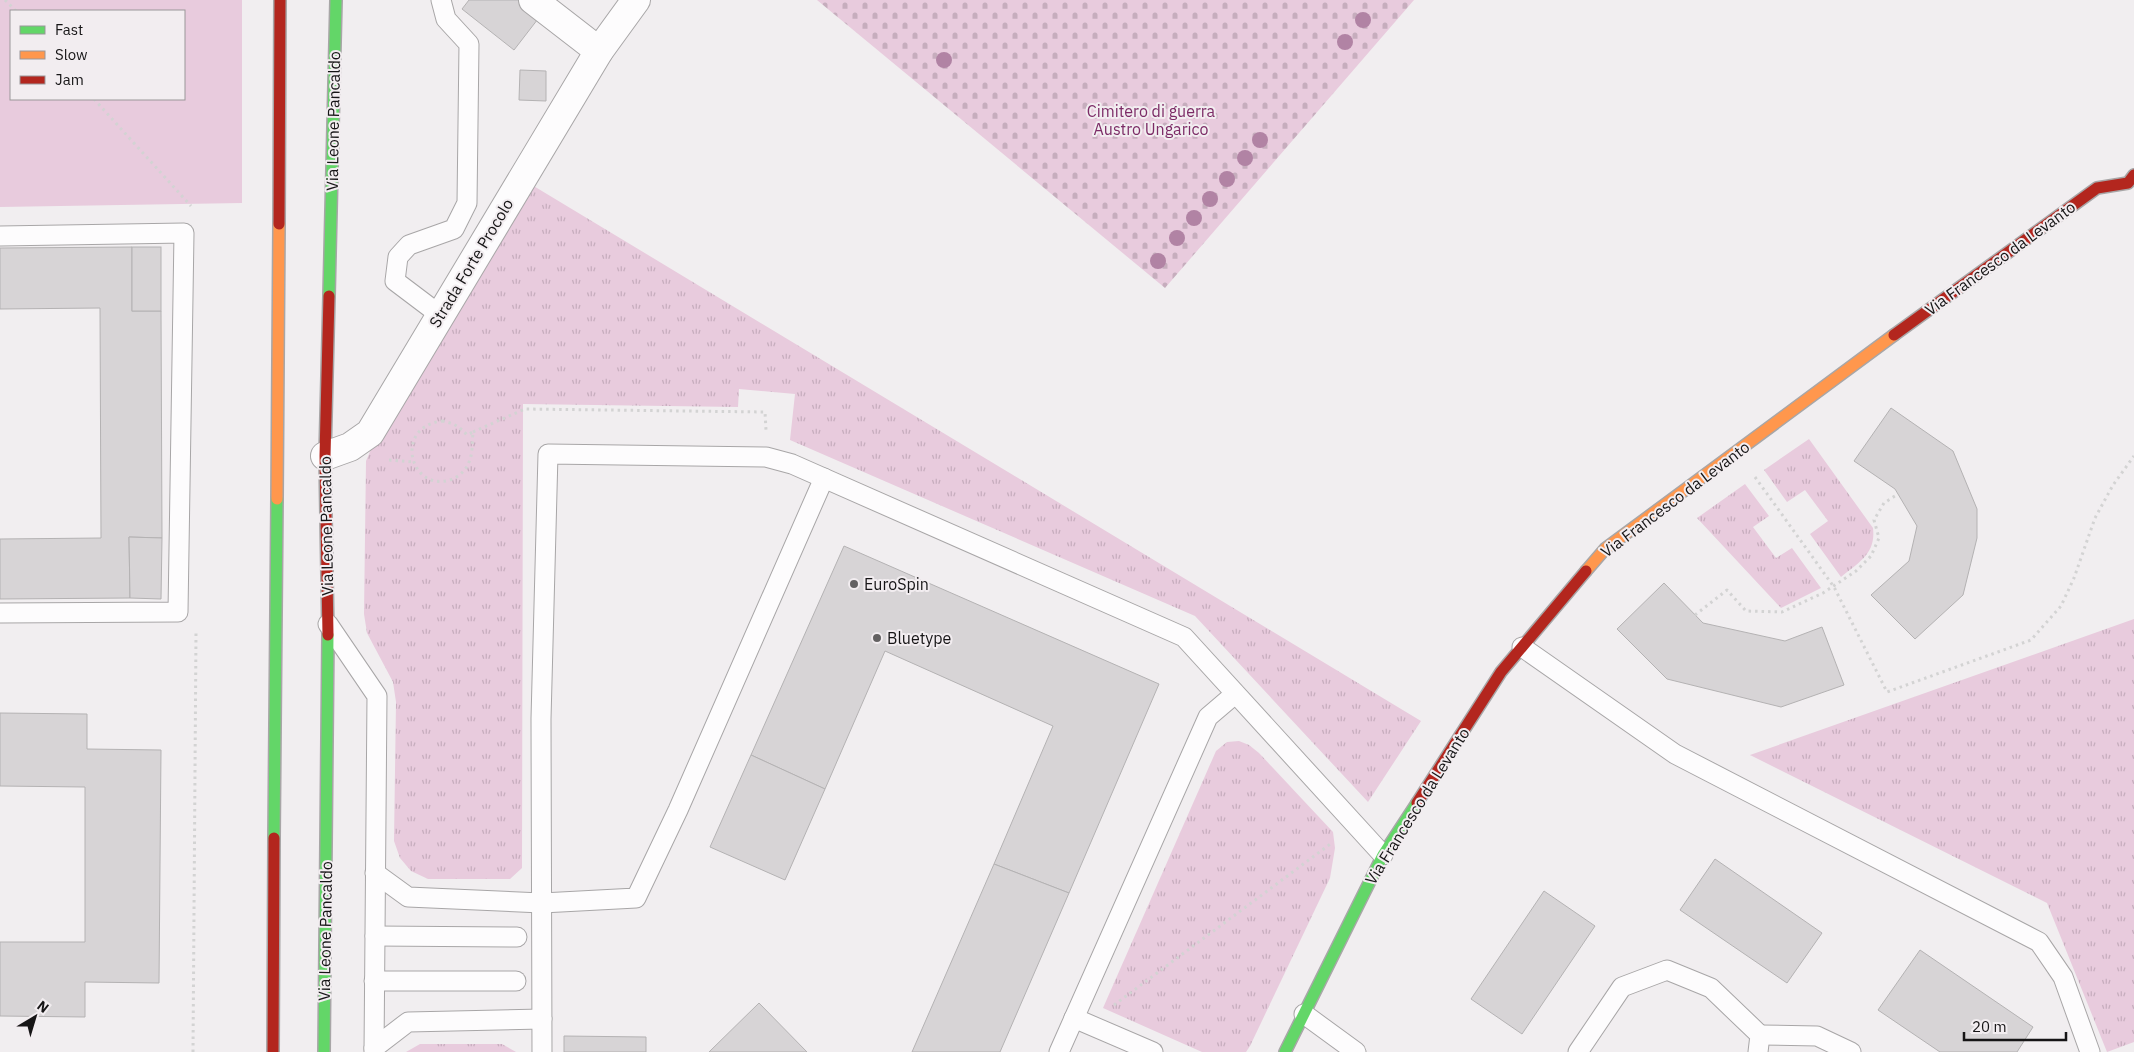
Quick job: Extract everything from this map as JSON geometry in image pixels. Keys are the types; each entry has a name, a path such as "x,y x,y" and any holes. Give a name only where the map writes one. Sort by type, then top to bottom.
{"main road":[{"path":"273,1052 280,0"},
{"name":"Via Leone Pancaldo","path":"324,1052 328,624 325,456 336,0"},
{"name":"Via Francesco da Levanto","path":"1284,1052 1383,855 1502,672 1605,549 1971,278 2097,188 2132,181"}],"street":[{"path":"533,0 599,51"},
{"name":"Strada Forte Procolo","path":"325,456 350,447 370,433 599,51 636,0"}],"lane":[{"path":"440,315 395,281 398,257 409,245 454,229 467,203 469,44 446,19 441,0"},
{"path":"0,236 184,233 178,612 0,613"},
{"path":"542,1052 541,719 544,542 548,454 766,457 792,464 1184,636 1383,855"},
{"path":"375,873 408,897 542,903 636,898 678,810 824,478"},
{"path":"328,624 377,696 374,1050"},
{"path":"1522,647 1675,754 2039,942 2063,977 2090,1052"},
{"path":"1059,1052 1208,717 1235,694"},
{"path":"375,936 517,938"},
{"path":"1578,1052 1622,987 1667,970 1712,988 1759,1043 1817,1036 1851,1052"},
{"path":"374,982 516,981"},
{"path":"1304,1014 1356,1052"},
{"path":"1074,1018 1153,1052"},
{"path":"374,1050 408,1022 542,1020"}],"path":[{"path":"6,0 15,10"},
{"path":"95,100 192,207"},
{"path":"473,432 469,464 455,478 436,481 426,477 413,462 412,442 424,427 432,422 452,423 460,427 467,434 525,409 766,412 766,457"},
{"path":"1752,473 1834,587 1887,692 2031,640 2061,606 2074,578 2081,551 2095,518 2113,485 2134,456"},
{"path":"1695,615 1727,590 1746,610 1782,612 1834,587 1856,571 1871,556 1878,538 1874,520 1884,503 1898,494"},
{"path":"1074,1018 1104,1013 1355,826"}],"green space":[{"path":"0,0 242,0 242,203 0,207"},
{"name":"Cimitero di guerra Austro Ungarico","path":"817,0 1414,0 1165,288"},
{"path":"527,182 1421,721 1368,802 1195,616 790,440 795,394 739,389 738,407 523,404 522,868 510,879 428,879 411,871 400,858 394,841 396,702 393,682 367,633 364,614 366,461 383,421"},
{"path":"1809,439 1873,528 1872,545 1869,551 1860,562 1841,577 1810,534 1828,521 1805,490 1787,502 1764,470"},
{"path":"1745,484 1769,516 1753,527 1776,558 1792,548 1821,588 1781,608 1697,518"},
{"path":"2134,619 2134,1042 2107,1052 2047,903 1750,755"},
{"path":"1239,741 1249,745 1259,753 1333,832 1335,848 1330,878 1250,1046 1246,1052 1202,1052 1103,1008 1216,751 1227,742"},
{"path":"420,1044 502,1044 516,1052 406,1052"}],"building":[{"path":"469,0 521,0 541,15 514,50 462,9"},
{"path":"520,70 546,71 546,101 519,100"},
{"path":"132,247 132,311 161,311 162,538 129,537 130,598 0,599 0,539 101,538 100,308 0,309 0,248"},
{"path":"132,247 161,247 161,311 132,311"},
{"path":"1891,408 1953,451 1977,509 1977,538 1963,595 1915,639 1871,595 1909,561 1917,526 1895,489 1854,461"},
{"path":"129,537 162,538 161,599 130,598"},
{"path":"844,546 1159,684 1069,893 994,864 1053,726 885,651 825,789 751,755"},
{"path":"1664,583 1703,623 1785,641 1822,627 1844,685 1781,707 1667,679 1617,629"},
{"path":"0,713 87,714 87,749 161,750 159,983 85,982 85,1017 0,1016 0,942 85,942 85,787 0,786"},
{"path":"751,755 825,789 785,880 710,847"},
{"path":"1715,859 1822,933 1787,983 1680,910"},
{"path":"994,864 1069,893 1000,1052 912,1052"},
{"path":"1544,891 1595,926 1522,1034 1471,999"},
{"path":"1920,950 2033,1027 2017,1052 1940,1052 1878,1010"},
{"path":"759,1003 807,1052 709,1052"},
{"path":"564,1036 646,1037 646,1052 564,1052"}],"traffic: fast":[{"path":"329,296 336,0"},
{"path":"274,838 277,499"},
{"path":"324,1052 328,635"},
{"path":"1285,1052 1383,855 1417,803"}],"traffic: slow":[{"path":"277,499 279,224"},
{"path":"1586,571 1605,549 1894,335"}],"traffic: jam":[{"path":"279,224 280,0"},
{"path":"1894,335 2097,188 2128,183 2134,175"},
{"path":"328,635 325,456 329,296"},
{"path":"1417,803 1501,672 1586,571"},
{"path":"273,1052 274,838"}],"place":[{"name":"EuroSpin","path":"854,584"},
{"name":"Bluetype","path":"877,638"}]}
